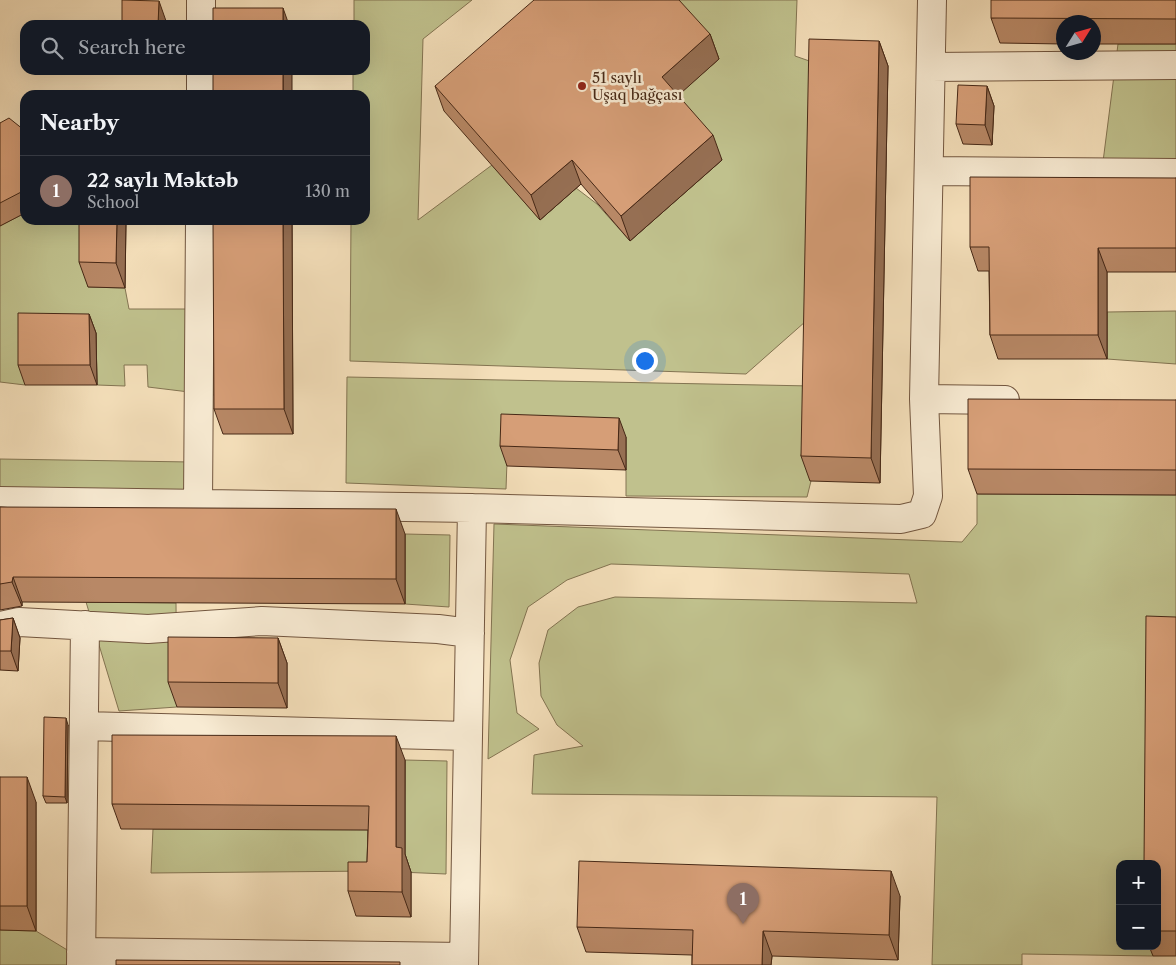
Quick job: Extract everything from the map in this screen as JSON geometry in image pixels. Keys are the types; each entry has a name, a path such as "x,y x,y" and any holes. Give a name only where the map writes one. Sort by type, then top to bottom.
{"lane":[{"path":"201,0 201,20"},
{"path":"0,501 472,508 901,519 922,514 928,496 924,399 932,0"},
{"path":"931,67 1176,65"},
{"path":"200,90 201,75"},
{"path":"929,172 1176,173"},
{"path":"198,504 200,225"},
{"path":"924,399 1031,400"},
{"path":"85,625 81,958 464,961 472,508"},
{"path":"0,626 19,622 148,629 262,621 438,629 470,633"},
{"path":"84,726 468,736"}],"green space":[{"path":"354,0 472,0 423,39 418,220 492,165 540,220 576,188 597,204 630,241 654,152 667,0 797,0 795,56 818,64 814,314 746,374 350,361 351,225 370,225 370,90 353,90 353,75 370,75 370,20 354,20"},
{"path":"1118,44 1176,44 1176,202 1098,201"},
{"path":"20,216 20,225 89,225 88,287 125,288 129,309 222,309 222,396 148,387 147,365 124,365 125,386 97,385 96,333 25,385 0,382 0,226"},
{"path":"1176,311 1176,364 1107,359 1107,312"},
{"path":"347,377 812,386 811,481 807,497 626,496 626,470 508,434 506,489 346,483"},
{"path":"0,459 191,462 230,533 0,532"},
{"path":"977,494 1176,495 1176,641 1153,860 1116,860 1116,950 1153,950 1153,956 1022,954 1022,965 932,965 937,797 532,794 534,755 583,746 557,725 541,696 539,663 548,630 578,607 615,597 917,603 909,574 611,564 567,580 528,607 510,660 517,713 539,729 488,759 494,524 962,542 977,524"},
{"path":"405,534 450,535 449,607 405,604"},
{"path":"86,602 176,603 177,707 119,711"},
{"path":"405,760 447,761 446,874 376,871 151,873 153,829 404,830"},
{"path":"0,930 36,931 92,965 0,965"}],"building":[{"path":"122,0 159,1 158,20 122,20"},
{"name":"51 saylı Uşaq bağçası","path":"534,0 679,0 710,34 662,77 713,135 621,216 572,160 531,195 435,86"},
{"path":"991,0 1176,0 1176,19 1101,19 1101,15 1056,15 1056,18 991,18"},
{"path":"213,8 283,8 283,20 213,20"},
{"path":"809,39 879,41 871,458 801,456"},
{"path":"213,75 283,75 283,90 213,90"},
{"path":"958,85 987,86 985,125 956,124"},
{"path":"9,118 20,127 20,193 0,203 0,123"},
{"path":"970,177 1176,178 1176,248 1098,248 1098,335 990,335 989,247 970,247"},
{"path":"79,225 117,225 116,263 79,262"},
{"path":"213,225 283,225 284,409 214,409"},
{"path":"18,313 89,314 90,365 18,365"},
{"path":"968,399 1176,400 1176,470 968,469"},
{"path":"501,414 619,418 618,450 500,446"},
{"path":"0,507 396,509 396,579 13,577 12,582 0,584"},
{"path":"1146,616 1176,617 1176,931 1161,931 1161,860 1144,860"},
{"path":"13,618 11,651 0,651 0,620"},
{"path":"168,637 278,638 278,683 168,682"},
{"path":"44,717 66,718 65,797 43,796"},
{"path":"112,735 396,736 396,847 402,848 402,892 348,891 348,862 367,862 369,806 112,804"},
{"path":"0,777 27,777 27,906 0,906"},
{"path":"579,861 891,871 889,935 763,931 762,965 692,965 693,930 577,927"},
{"path":"116,960 400,962 400,965 116,965"}],"place":[{"name":"51 saylı Uşaq bağçası","path":"582,86"},
{"name":"22 saylı Məktəb","path":"743,924"}]}
